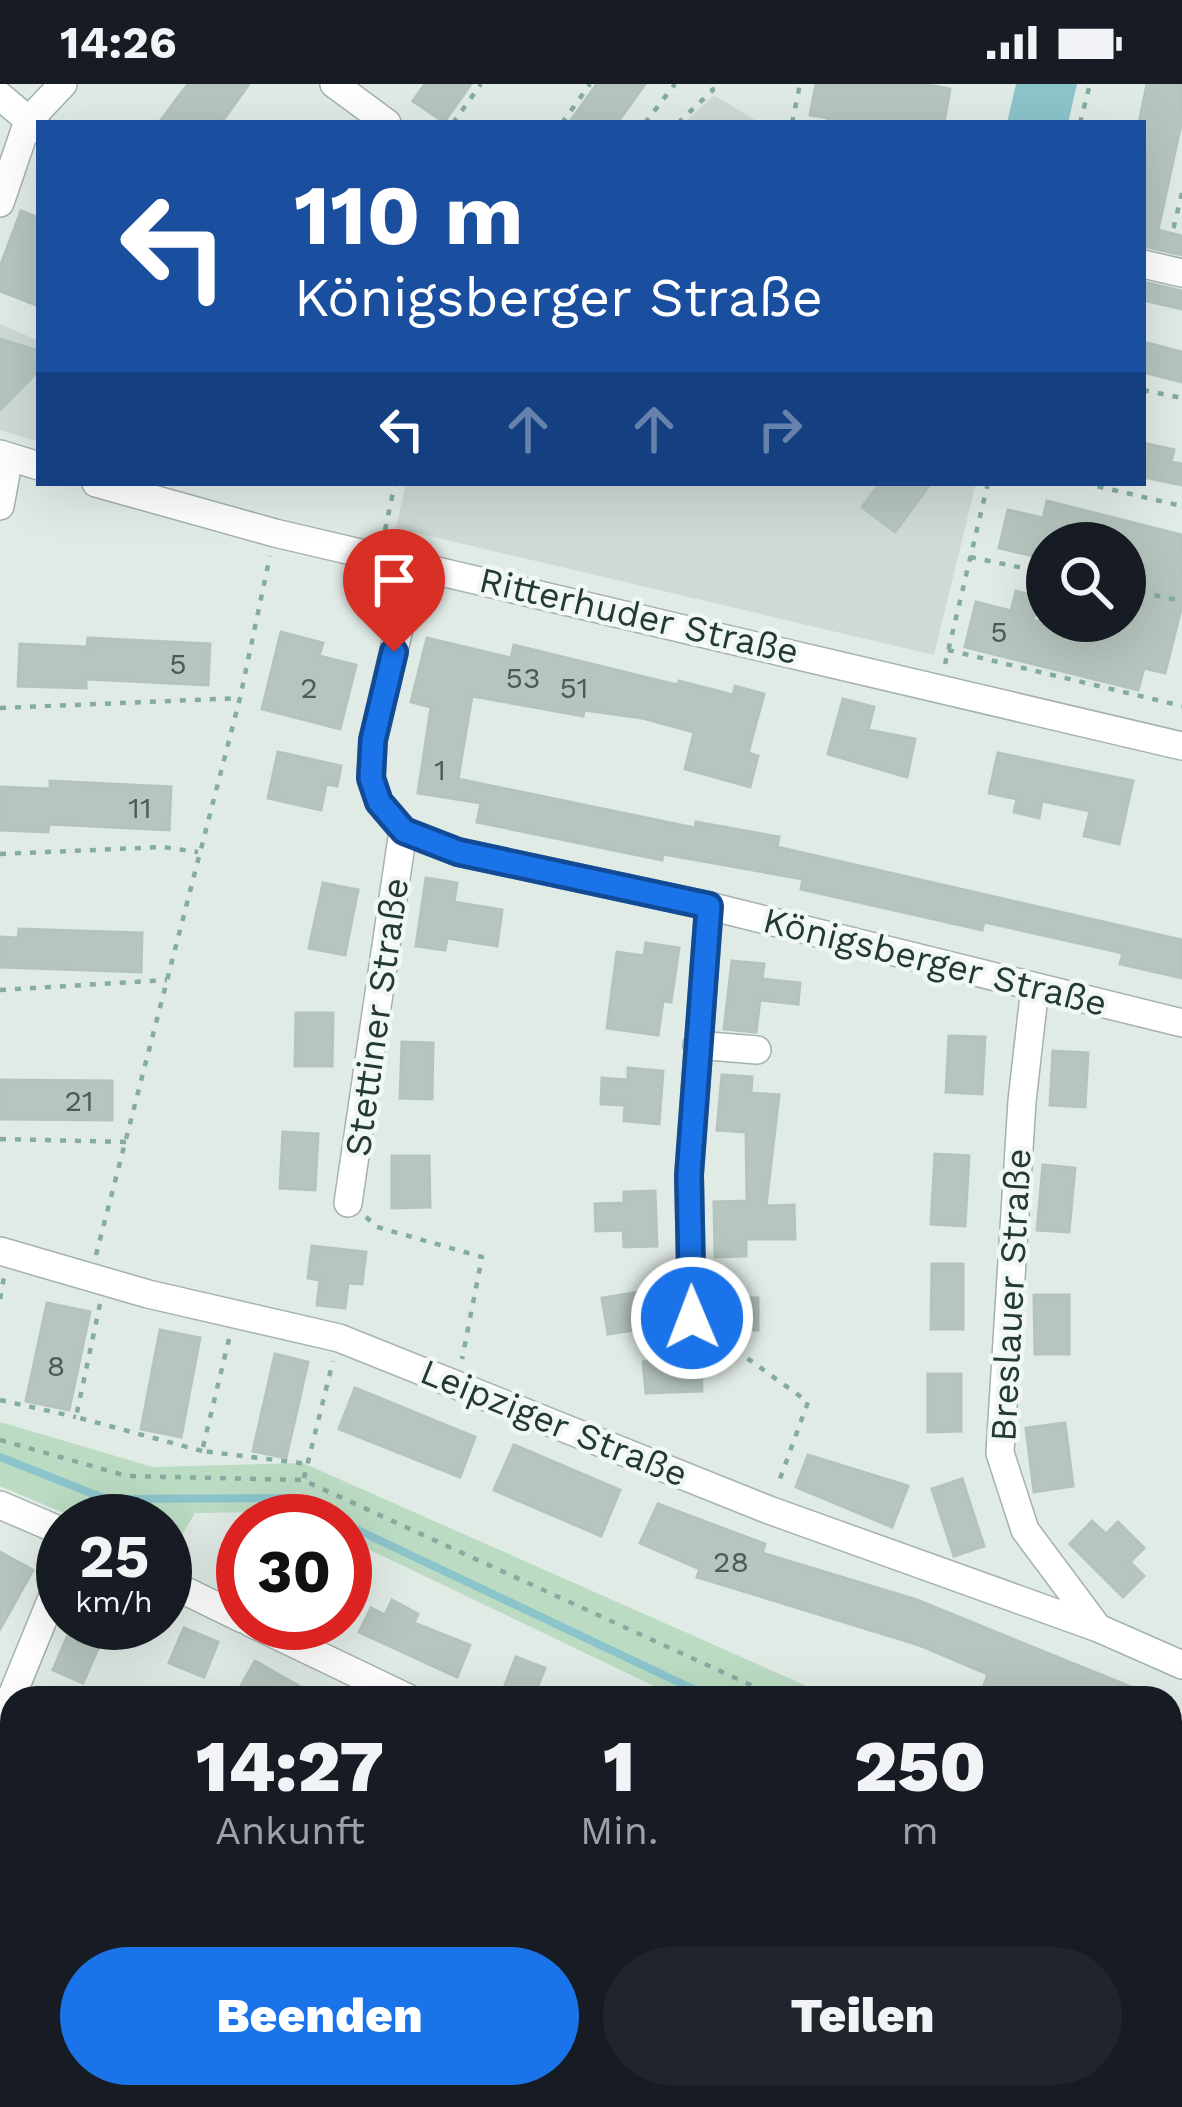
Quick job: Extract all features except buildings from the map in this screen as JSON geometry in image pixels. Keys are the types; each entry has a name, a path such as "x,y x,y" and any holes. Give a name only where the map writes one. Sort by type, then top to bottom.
{"street":[{"path":"38,120 63,84"},
{"path":"334,84 383,120"},
{"path":"0,96 34,125 0,203"},
{"path":"1146,265 1182,273"},
{"path":"0,506 4,456 36,465"},
{"name":"Ritterhuder Straße","path":"137,488 275,533 1182,746"},
{"path":"404,831 379,802 371,778 373,740 414,564"},
{"name":"Königsberger Straße","path":"404,831 458,852 709,906 1182,1023"},
{"name":"Stettiner Straße","path":"348,1203 404,831"},
{"path":"692,1318 689,1175 709,906"},
{"name":"Breslauer Straße","path":"1035,987 1022,1101 1000,1453 1025,1530 1097,1628"},
{"path":"698,1045 758,1051"},
{"name":"Leipziger Straße","path":"0,1251 339,1339 769,1510 1097,1628"},
{"path":"0,1505 36,1520"},
{"path":"1097,1628 1182,1665"},
{"path":"16,1686 36,1637"},
{"path":"308,1650 383,1686"}],"path":[{"path":"455,120 481,84"},
{"path":"564,120 590,84"},
{"path":"647,120 675,84"},
{"path":"681,120 713,90 710,84"},
{"path":"793,120 800,84"},
{"path":"1081,120 1090,84"},
{"path":"1182,193 1174,226 1182,228"},
{"path":"1146,391 1182,398"},
{"path":"379,555 394,486"},
{"path":"940,688 987,486"},
{"path":"1096,486 1182,506"},
{"path":"76,1417 98,1280 129,1142 240,698 275,533"},
{"path":"970,557 1026,569"},
{"path":"1146,594 1182,601"},
{"path":"948,650 1182,706"},
{"path":"0,708 240,698"},
{"path":"0,854 163,847 198,852"},
{"path":"0,990 167,980"},
{"path":"0,1139 129,1142"},
{"path":"348,1203 377,1227 482,1257 458,1383"},
{"path":"202,1450 235,1313"},
{"path":"692,1318 808,1402 769,1510"},
{"path":"303,1480 339,1339"},
{"path":"0,1400 202,1450 308,1464"},
{"path":"0,1440 127,1476 303,1480 753,1686"}],"shaded area":[{"path":"714,95 755,120 687,120"},
{"path":"0,324 36,340 36,441 0,430"},
{"path":"405,486 975,486 934,655 396,528"}],"green space":[{"path":"0,1422 153,1467 303,1463 807,1686 654,1686 372,1551 372,1494 216,1494 216,1513 195,1513 192,1518 192,1494 36,1494 36,1501 0,1486"}],"water":[{"path":"1016,84 1077,84 1069,120 1008,120"}],"waterway":[{"path":"0,1457 106,1499 216,1498"},
{"path":"372,1537 687,1686"}],"route":[{"path":"394,652 373,740 371,778 379,802 404,831 458,852 709,906 689,1175 692,1318"}]}
